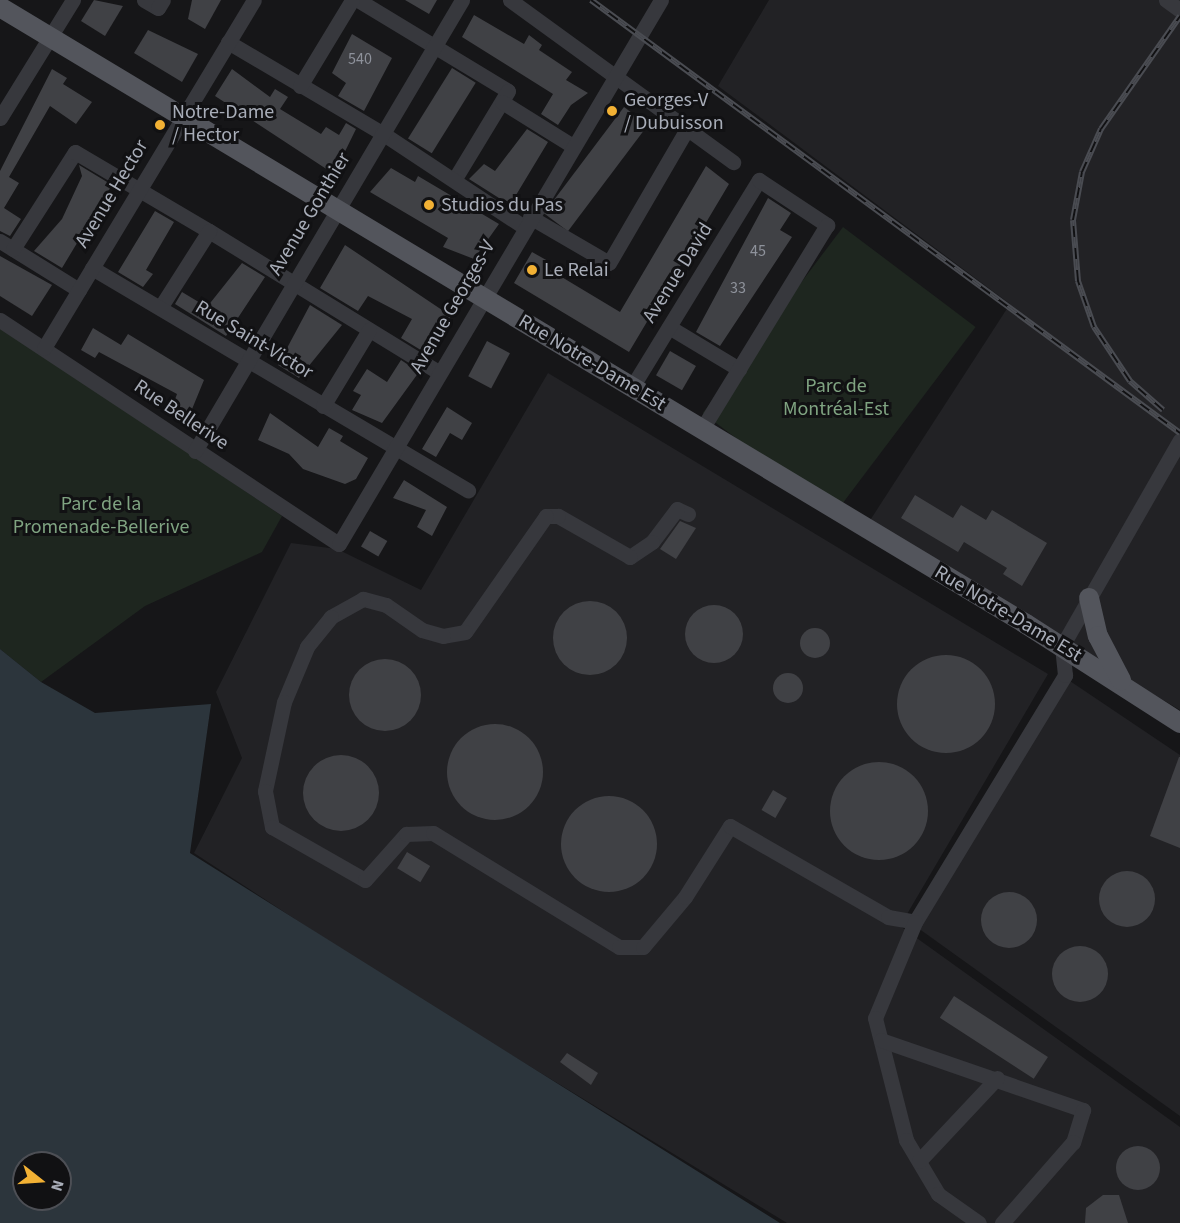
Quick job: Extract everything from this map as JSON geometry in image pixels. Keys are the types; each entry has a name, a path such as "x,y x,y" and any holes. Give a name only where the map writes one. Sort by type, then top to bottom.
{"main road":[{"name":"Rue Notre-Dame Est","path":"0,7 1062,646 1180,723"},
{"path":"1089,598 1098,636 1124,685"}],"street":[{"path":"0,118 73,0"},
{"path":"144,0 158,8 163,0"},
{"name":"Avenue Hector","path":"44,348 254,0"},
{"path":"300,86 352,0"},
{"path":"358,0 508,92 454,180"},
{"name":"Avenue Gonthier","path":"195,451 462,0"},
{"path":"510,0 614,78 733,162"},
{"path":"1166,0 1180,10"},
{"name":"Avenue Georges-V","path":"339,544 482,297 614,78 654,3"},
{"path":"228,42 382,133 454,180 527,222 609,263 687,129"},
{"path":"502,102 573,146"},
{"path":"79,290 7,245 75,152 438,372"},
{"name":"Avenue David","path":"632,387 759,180 827,225 739,369"},
{"path":"160,308 208,231"},
{"name":"Rue Saint-Victor","path":"92,268 468,490"},
{"name":"Rue Bellerive","path":"0,320 339,544"},
{"path":"669,327 739,369 702,429"},
{"path":"323,406 369,330"},
{"path":"979,1223 938,1194 906,1140 875,1018 915,922 1065,675 1062,646 1180,441"},
{"path":"688,514 677,509 652,542 630,557 558,516 546,516 465,632 443,636 422,630 386,605 352,601 330,617 307,647 284,702 265,791 267,819 284,837 365,880 406,834 433,833 619,947 643,947 685,897 730,826 888,917 915,922"},
{"path":"881,1040 998,1078 1083,1110 1073,1142 1002,1223"},
{"path":"919,1161 998,1078"}],"shaded area":[{"path":"769,0 1180,0 1180,710 867,525 1010,304 718,86"},
{"path":"548,373 1048,674 900,926 1180,1127 1180,1223 787,1223 385,978 194,853 242,758 216,692 291,543 337,549 421,590"},
{"path":"0,649 41,682 95,713 211,704 190,853 780,1223 0,1223"},
{"path":"1061,675 1180,755 1180,1116 911,923"}],"green space":[{"name":"Parc de Montréal-Est","path":"843,227 976,327 835,513 703,413"},
{"name":"Parc de la Promenade-Bellerive","path":"0,325 282,516 262,552 145,606 41,682 0,649"}],"building":[{"path":"94,0 123,6 105,36 81,21"},
{"path":"192,0 221,0 205,29 188,19"},
{"path":"405,0 437,0 429,14"},
{"path":"474,15 524,44 529,35 542,45 539,50 572,72 566,80 588,93 571,105 558,125 541,114 553,94 462,37"},
{"path":"148,30 198,54 182,82 134,53"},
{"path":"352,34 392,58 364,111 338,96 346,83 332,73"},
{"path":"452,68 476,83 432,153 408,138"},
{"path":"52,69 67,78 63,84 92,102 76,124 50,106 9,177 19,183 4,208 21,219 10,236 0,231 0,171"},
{"path":"232,69 270,97 275,89 288,97 280,109 321,134 326,127 339,135 346,123 356,129 334,174 215,96"},
{"path":"624,107 648,125 568,231 544,213"},
{"path":"527,129 548,142 510,205 469,179 484,164 495,171"},
{"path":"79,165 112,185 62,268 34,251 62,219 82,176"},
{"path":"706,166 729,184 629,352 514,283 532,252 548,261 545,267 620,312"},
{"path":"391,168 415,182 418,176 499,224 474,259 443,247 448,238 370,192"},
{"path":"768,198 791,213 780,230 792,237 720,346 696,332"},
{"path":"155,211 174,222 146,270 153,274 143,287 118,272"},
{"path":"345,245 451,316 429,355 401,338 412,319 368,296 358,311 320,288"},
{"path":"0,256 52,285 32,316 0,296"},
{"path":"242,263 265,277 226,336 175,304 182,292 207,307"},
{"path":"310,305 342,325 299,378 278,365"},
{"path":"93,328 121,345 128,334 204,380 190,414 173,405 177,394 99,352 95,358 81,350"},
{"path":"487,341 510,353 491,389 468,376"},
{"path":"670,351 696,366 682,390 656,375"},
{"path":"401,360 419,372 382,423 352,410 361,395 353,391 367,369 387,382"},
{"path":"447,407 472,423 462,440 450,433 436,457 422,449"},
{"path":"270,413 318,447 329,428 343,436 340,441 368,458 356,479 345,484 303,469 289,454 258,440"},
{"path":"404,480 447,507 432,536 417,527 426,510 393,498"},
{"path":"915,495 953,518 961,505 986,520 992,510 1047,543 1022,586 1003,574 1007,568 964,542 958,552 901,518"},
{"path":"680,521 696,528 676,559 660,549"},
{"path":"370,531 387,541 378,557 361,547"},
{"path":"590,601 604,604 616,612 624,624 627,638 624,652 616,664 604,672 590,675 576,672 564,664 556,652 553,638 556,624 564,612 576,604"},
{"path":"714,605 725,607 738,618 743,634 741,645 730,658 714,663 703,661 690,650 685,634 687,623 698,610"},
{"path":"815,628 821,629 829,637 829,649 821,657 815,658 809,657 801,649 800,643 801,637 809,629"},
{"path":"946,655 965,659 981,669 991,685 995,704 991,723 981,739 965,749 946,753 927,749 911,739 901,723 897,704 901,685 911,669 927,659"},
{"path":"385,659 405,665 415,675 421,695 415,715 405,725 385,731 365,725 355,715 349,695 355,675 365,665"},
{"path":"788,673 794,674 802,682 802,694 794,702 788,703 782,702 774,694 773,688 774,682 782,674"},
{"path":"495,724 513,727 529,738 540,754 543,772 540,790 529,806 513,817 495,820 477,817 461,806 450,790 447,772 450,754 461,738 477,727"},
{"path":"334,755 348,755 362,761 373,772 379,786 376,808 368,820 348,831 334,831 320,825 309,814 303,800 303,786 309,772 320,761"},
{"path":"1180,757 1180,848 1150,836"},
{"path":"879,762 898,766 914,776 924,792 928,811 924,830 914,846 898,856 879,860 860,856 844,846 834,830 830,811 834,792 844,776 860,766"},
{"path":"773,790 787,798 775,818 762,810"},
{"path":"609,796 627,799 643,810 654,826 657,844 654,862 643,878 627,889 609,892 591,889 575,878 564,862 561,844 564,826 575,810 591,799"},
{"path":"407,852 430,866 420,882 397,868"},
{"path":"1127,871 1138,873 1147,879 1153,888 1155,899 1153,910 1147,919 1138,925 1127,927 1116,925 1107,919 1101,910 1099,899 1101,888 1107,879 1116,873"},
{"path":"1004,892 1014,892 1029,900 1035,909 1037,920 1035,931 1029,940 1014,948 1004,948 993,943 986,936 981,925 981,915 986,904 993,897"},
{"path":"1080,946 1091,948 1100,954 1106,963 1108,974 1106,985 1100,994 1091,1000 1080,1002 1069,1000 1060,994 1054,985 1052,974 1054,963 1060,954 1069,948"},
{"path":"954,996 1048,1057 1034,1079 940,1018"},
{"path":"567,1053 598,1073 591,1085 560,1062"},
{"path":"1138,1146 1154,1152 1160,1168 1154,1184 1138,1190 1122,1184 1116,1168 1122,1152"},
{"path":"1103,1195 1119,1195 1128,1223 1085,1223 1086,1208"}],"railway":[{"path":"591,0 1180,433"},
{"path":"1163,410 1130,381 1094,327 1078,281 1073,220 1082,172 1101,129 1180,16"}],"place":[{"name":"Georges-V / Dubuisson","path":"612,111"},
{"name":"Notre-Dame / Hector","path":"160,125"},
{"name":"Studios du Pas","path":"429,205"},
{"name":"Le Relai","path":"532,270"}]}
